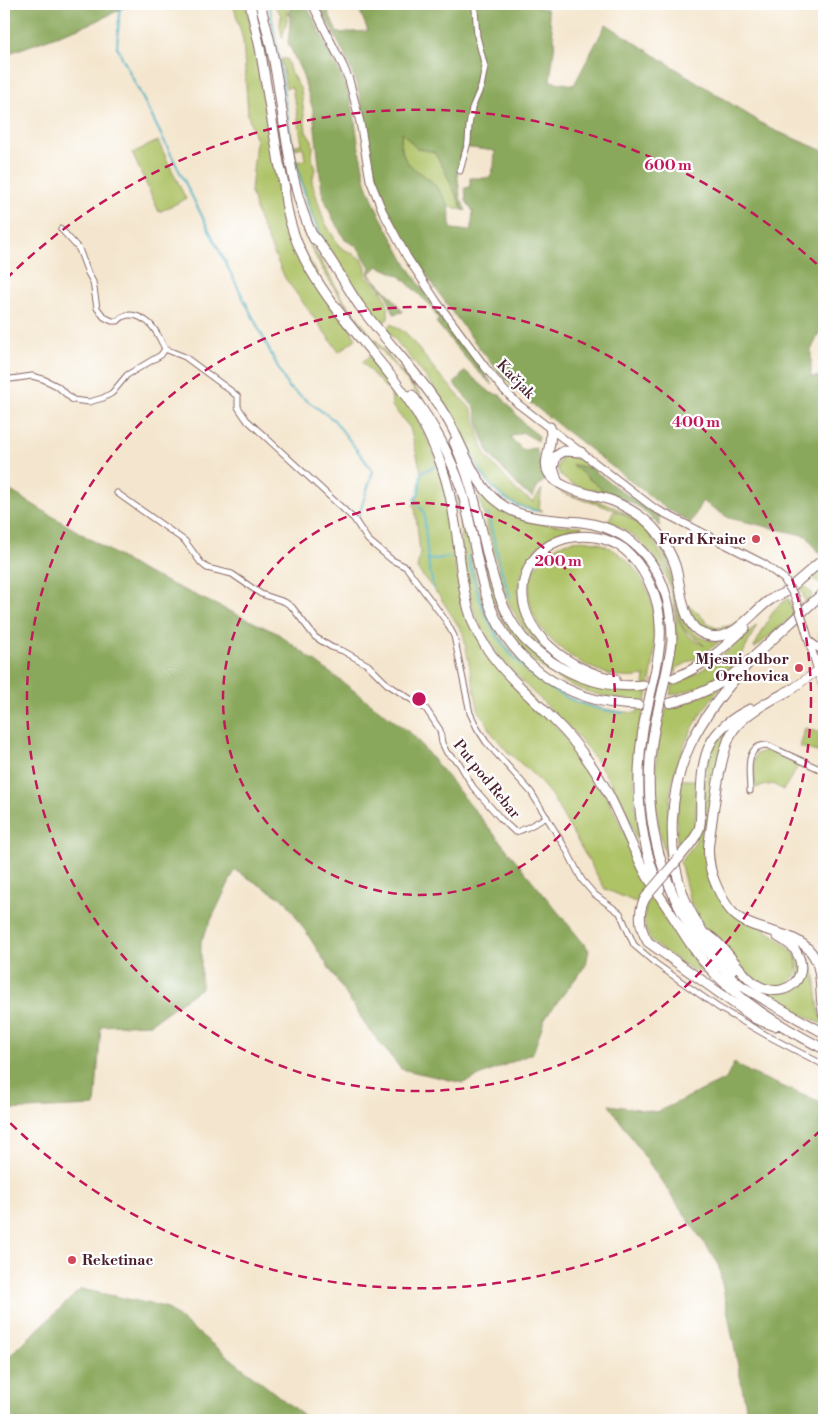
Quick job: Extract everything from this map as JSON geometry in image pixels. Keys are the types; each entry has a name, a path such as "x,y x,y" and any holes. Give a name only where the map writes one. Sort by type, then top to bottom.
{"highway":[{"path":"250,4 260,48 284,184 297,226 329,290 414,398 447,453 469,518 484,589 502,632 521,655 550,681 568,691 613,703 638,705"},
{"path":"260,4 277,77 290,162 303,214 327,266 346,296 418,384 447,430 471,486 499,596 514,624 537,651 558,666 573,674 601,683 626,686 643,682 609,678 587,670 557,653 549,646 530,621 524,602 524,582 530,565 536,556 554,542 576,536 602,538 624,550 633,558 641,568 654,594 660,616 660,645 645,718 640,755 639,802 649,859 673,916"},
{"path":"284,184 285,208 301,250 317,281 346,322 411,404 434,446 450,494 455,519 462,584 467,606 476,630 499,664 516,684 558,724 595,769 622,819 656,891 706,964 723,982 770,1019 824,1049"},
{"path":"311,233 361,307 435,399 449,421 475,473 489,494 508,508 526,516 583,522 612,529 637,546 655,569 667,596 672,626 670,655 652,739 650,759 650,810 661,861 675,897 702,944 715,960 738,983 824,1032"},
{"path":"550,427 552,443 546,464 548,472 565,486 605,498 625,507 643,518 655,529 668,548 675,565 688,617 702,634 715,637 730,633 769,600 784,593"},
{"path":"557,480 553,468 556,456 564,451 581,452"},
{"path":"675,675 698,666 725,647 820,562"},
{"path":"670,702 688,698 713,687 734,674 824,592"},
{"path":"752,659 711,709 690,745 678,783 672,821 674,856 684,896 703,931 731,969 764,999"},
{"path":"792,689 739,724 731,734 727,743 708,854 714,881 728,908 734,914 798,941 813,954 819,971 824,1015"},
{"path":"767,704 750,710 732,720 710,743 704,755 702,767 699,829 694,839 649,893 642,905 640,920 643,933 653,947 756,1019 785,1028"},
{"path":"703,931 718,942 740,969 757,985 770,990 786,989 794,985 799,976 798,957 792,947 769,930"}],"main road":[{"name":"Kačjak","path":"312,4 344,66 355,102 370,180 382,212 406,257 502,389 518,404 654,508 764,564 784,579 795,596 809,641 821,669"},
{"path":"809,641 824,652"},
{"path":"792,689 821,669 824,690"}],"street":[{"path":"460,171 468,142 472,108 481,88 485,66 477,36 475,9 472,4"},
{"path":"4,380 32,376 57,386 73,400 89,402 112,393 127,376 161,355 165,349 150,324 135,315 128,314 122,316 118,321 112,321 104,317 97,308 93,282 79,249 61,229"},
{"name":"Put pod Rebar","path":"117,493 185,541 207,568 232,574 261,594 285,602 292,608 315,638 362,662 387,684 426,709 440,730 442,743 447,753 459,763 473,786 500,819 515,832 518,833 547,817 531,792 486,742 477,728 470,713 454,636 446,621 406,567 392,560 368,540 354,519 246,419 238,407 238,397 185,357 165,349"},
{"path":"750,791 751,753 754,748 759,746 767,745 824,771"},
{"path":"547,817 582,880 594,894 620,913 634,945 655,964 749,1026 824,1065"}],"green space":[{"path":"4,4 131,4 95,22 4,55"},
{"path":"233,4 245,4 247,10 256,51 278,189 287,222 356,339 339,352 285,278 259,220 251,192 256,141 248,116 243,40"},
{"path":"254,4 257,4 271,71 268,72"},
{"path":"273,4 286,4 287,17 282,38 281,15"},
{"path":"289,4 306,4 346,85 354,114 366,182 376,208 421,287 493,385 470,363 436,322 439,320 429,304 400,276 378,266 369,274 391,296 403,312 394,314 387,295 368,274 370,267 357,246 345,240 332,217 322,192 313,110 302,73 288,43"},
{"path":"318,4 325,4 337,33 368,31 357,4 537,4 537,7 547,9 555,42 550,81 574,85 606,24 769,128 824,151 824,324 811,350 811,377 824,376 824,554 817,551 807,536 729,518 702,501 691,523 660,504 528,401 507,381 480,349 432,283 411,252 392,218 377,183 363,112 353,76","holes":["402,132 416,148 434,152 463,210 466,211 460,197 457,171 463,147 495,151 494,166 490,178 470,178 470,187 465,188 466,201 473,211 471,231 452,229 449,207 443,196 427,178 412,167 403,154 401,144"]},
{"path":"281,59 287,59 290,71 301,90 306,132 312,140 313,147 312,159 315,169 312,182 324,221 340,247 362,259 366,267 366,275 386,299 388,319 382,323 339,265 324,241 311,212 297,162 305,160 303,147 295,149 295,145 302,144 295,100 292,87 286,88"},
{"path":"279,130 294,198 313,247 341,296 369,335 351,312 318,262 305,235 288,184"},
{"path":"402,132 416,148 434,152 463,210 449,207 433,183 407,163 401,142"},
{"path":"158,141 186,199 159,212 132,153"},
{"path":"391,324 406,333 436,371 472,410 485,455 518,492 533,502 542,489 539,508 543,511 516,504 501,495 492,486 477,465 447,407 418,367 386,329"},
{"path":"375,339 418,392 445,433 465,479 489,575 528,648 550,667 571,678 596,687 643,693 645,676 625,677 608,674 578,660 551,640 540,627 533,613 529,599 529,589 531,579 540,561 556,547 573,541 590,541 607,547 623,557 636,570 646,587 655,623 655,641 654,660 639,732 634,774 641,844 638,843 627,813 616,793 588,750 572,730 505,662 478,620 472,605 465,575 456,497 459,495 474,571 481,596 494,626 513,653 549,686 580,703 608,710 637,713 639,701 613,698 589,692 567,683 547,671 529,656 513,638 500,617 490,593 469,504 451,451 426,406 373,340"},
{"path":"370,356 413,410 439,464 421,471 410,428 392,406 391,394 362,362"},
{"path":"465,371 491,393 500,395 526,426 539,436 538,441 522,432 510,437 523,450 536,448 545,480 538,486 533,497 523,491 489,454 479,427 475,408 454,384"},
{"path":"569,456 578,459 592,469 572,465 604,491 582,487 564,479 557,468 561,457"},
{"path":"571,464 592,469 659,516 660,526 641,508 604,491"},
{"path":"440,466 451,512 456,568 470,624 582,757 611,804 649,888 640,904 605,889 551,795 536,777 507,751 491,732 478,709 463,633 440,597 417,569 420,552 415,508 413,505 418,502 416,499 419,495 421,473"},
{"path":"547,481 566,493 621,510 649,530 663,548 671,567 685,622 700,636 719,642 702,655 677,668 673,684 669,684 674,659 675,611 670,589 662,569 649,551 631,535 608,521 614,511 627,516 621,512 563,493","holes":["639,525 648,531 661,548 667,563 680,620 684,629 705,646 691,638 681,626 674,594 661,555 647,533"]},
{"path":"4,487 143,571 277,633 413,735 589,950 586,965 545,1018 533,1053 463,1083 401,1069 367,1027 286,901 235,870 201,941 201,988 150,1024 101,1026 95,1106 4,1110"},
{"path":"477,489 491,503 505,513 526,521 582,526 582,528 570,529 550,537 539,546 530,557 520,583 521,611 527,624 552,653 550,656 523,628 506,598"},
{"path":"823,565 824,585 821,585 812,574"},
{"path":"799,585 804,585 811,592 812,597 806,603"},
{"path":"788,598 794,615 755,648 773,611"},
{"path":"688,606 716,628 729,626 744,619 735,624 718,631 711,631 704,629 698,624"},
{"path":"824,608 824,642 819,637"},
{"path":"757,625 739,660 726,673 688,691 670,695 673,684 708,666"},
{"path":"721,687 709,702 689,735 675,770 669,808 669,835 677,888 662,843 656,799 657,755 666,709 679,706"},
{"path":"733,722 720,752 707,833 723,905 778,938 786,944 794,956 796,976 783,988 760,985 705,930 690,901 680,862 695,843 711,750"},
{"path":"805,728 824,734 824,754 800,747"},
{"path":"770,751 799,765 783,790 773,784 754,788 754,759 756,754"},
{"path":"681,780 698,780 695,826 678,854 677,817"},
{"path":"653,894 677,936 706,974 686,966 650,939 646,930 644,914"},
{"path":"794,942 804,951 814,971 820,1013 824,1025 796,1011 765,991 800,981"},
{"path":"734,1063 751,1073 824,1104 824,1420 739,1420 746,1407 718,1263 609,1105 657,1112 726,1079"},
{"path":"81,1289 165,1307 309,1420 4,1420 4,1361"}],"waterway":[{"path":"120,4 117,47 288,387 334,420 373,471 357,521"},
{"path":"269,4 295,156 302,185 324,242"},
{"path":"469,451 481,473 495,490 513,503 537,511"},
{"path":"414,500 419,493 421,472 434,467"},
{"path":"414,499 424,512 428,561 434,590"},
{"path":"488,514 510,597"},
{"path":"468,556 476,591 484,611 495,632 523,667 558,693 600,709 623,713"},
{"path":"429,560 451,557"}],"tunnel":[{"path":"643,680 676,672"}],"place":[{"name":"Ford Krainc","path":"756,539"},
{"name":"Mjesni odbor Orehovica","path":"799,668"},
{"name":"Reketinac","path":"72,1260"}]}
